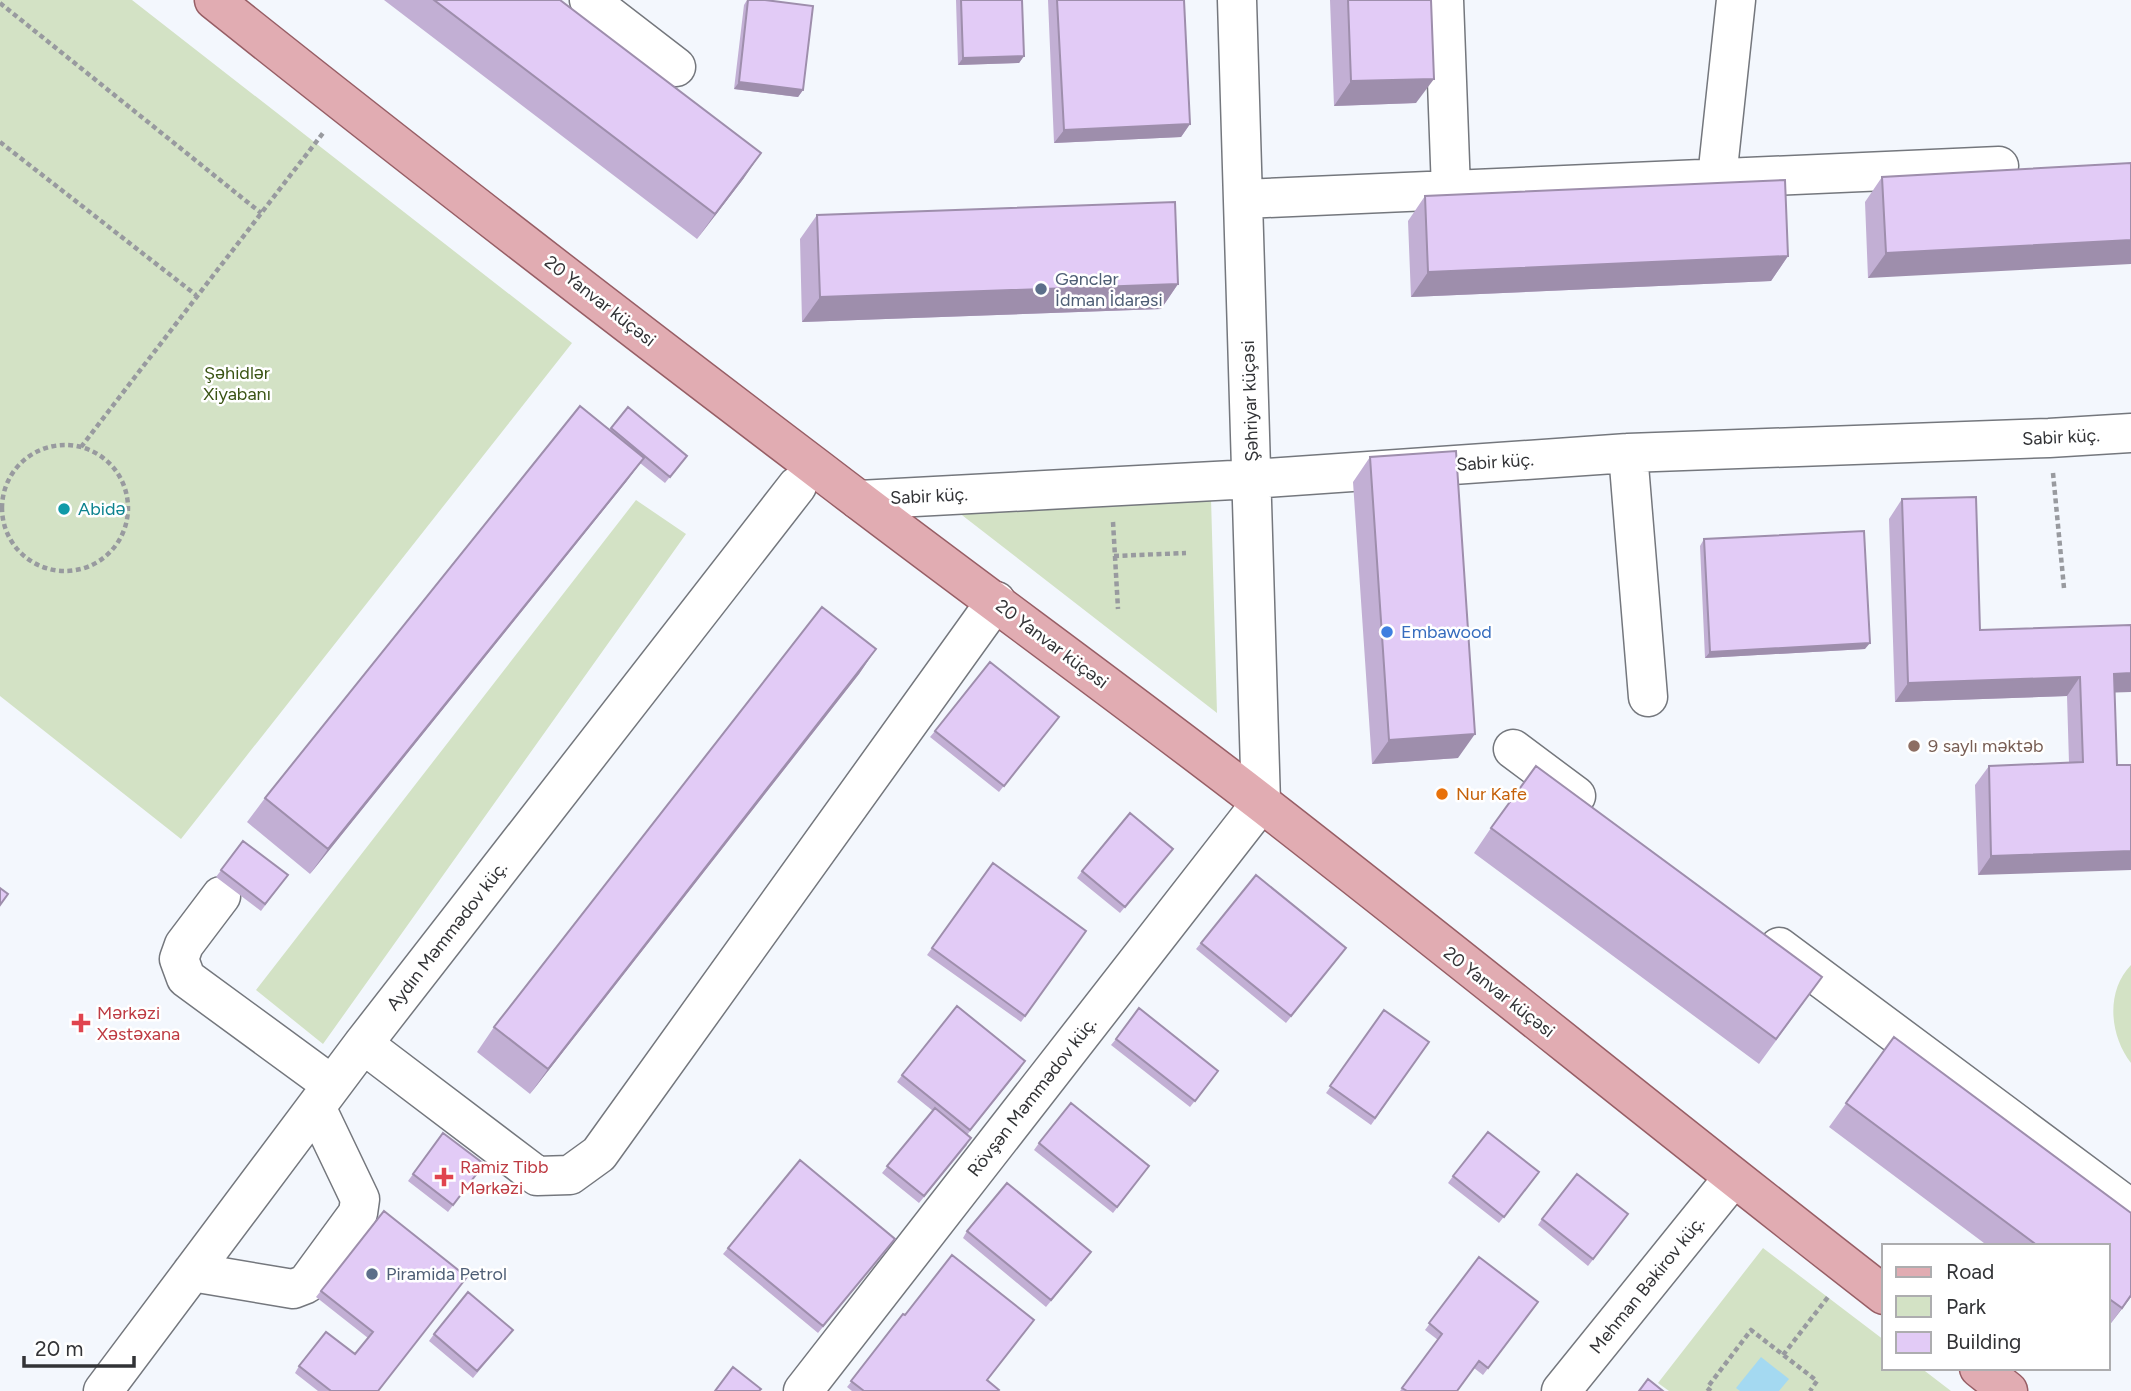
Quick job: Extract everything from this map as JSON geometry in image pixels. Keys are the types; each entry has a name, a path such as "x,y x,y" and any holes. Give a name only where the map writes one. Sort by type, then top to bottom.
{"main road":[{"name":"20 Yanvar küçəsi","path":"214,0 345,105 859,500 1261,803 1882,1293"},
{"path":"1982,1370 2008,1391"}],"street":[{"path":"589,0 676,67"},
{"name":"Şəhriyar küçəsi","path":"1237,0 1261,803"},
{"path":"1444,0 1451,190"},
{"path":"1717,178 1736,0"},
{"path":"1244,199 1999,166"},
{"name":"Sabir küç.","path":"859,500 1252,479 1628,453 2131,433"},
{"path":"1628,453 1647,697"},
{"name":"Aydın Məmmədov küç.","path":"103,1391 363,1044 797,486"},
{"path":"363,1044 537,1176 570,1175 599,1154 996,601"},
{"path":"1513,749 1601,815"},
{"name":"Rövşən Məmmədov küç.","path":"803,1391 1261,803"},
{"path":"192,1272 293,1289 306,1284 358,1213 360,1199 324,1096 186,978 179,960 184,945 221,896"},
{"path":"1756,930 2131,1209"},
{"name":"Mehman Bəkirov küç.","path":"1561,1391 1734,1178"}],"path":[{"path":"0,3 261,213"},
{"path":"81,447 345,105"},
{"path":"0,142 196,295"},
{"path":"2049,438 2064,588"},
{"path":"63,445 81,447 98,454 111,466 121,481 127,498 127,516 113,549 100,561 66,572 48,570 31,562 18,551 8,536 2,519 6,483 16,468 30,456 46,448 63,445"},
{"path":"1112,486 1118,609"},
{"path":"1114,556 1186,553"},
{"path":"1783,1355 1829,1297"},
{"path":"1711,1391 1707,1388 1751,1330 1817,1381 1810,1391"}],"green space":[{"name":"Şəhidlər Xiyabanı","path":"0,0 132,0 572,343 181,839 0,696"},
{"path":"1210,462 1217,713 918,481"},
{"path":"636,500 686,534 323,1044 256,990"},
{"path":"2131,965 2131,1063 2118,1040 2113,1014 2117,988"},
{"path":"1763,1248 1882,1338 1882,1370 1924,1370 1951,1391 1669,1391 1658,1383"}],"water":[{"path":"1761,1357 1789,1379 1779,1391 1740,1391 1736,1388"}],"building":[{"path":"434,0 560,0 761,153 715,214"},
{"path":"748,0 813,6 803,90 739,82"},
{"path":"961,0 1022,0 1024,56 963,58"},
{"path":"1057,0 1184,0 1190,124 1064,130"},
{"path":"1348,0 1431,0 1434,79 1351,81"},
{"path":"2131,163 2131,240 1886,253 1882,177"},
{"path":"1785,180 1788,256 1428,272 1425,196"},
{"path":"1175,202 1178,284 820,297 817,215"},
{"path":"580,406 644,458 328,849 265,798"},
{"path":"628,407 687,456 670,477 611,428"},
{"path":"1456,451 1475,734 1389,740 1370,457"},
{"path":"1976,497 1980,630 2131,625 2131,673 2114,674 2117,765 2131,765 2131,851 1991,856 1989,766 2083,762 2080,677 1908,683 1902,499"},
{"path":"1864,531 1870,643 1710,652 1704,539"},
{"path":"822,607 876,649 548,1069 494,1027"},
{"path":"990,662 1059,717 1004,786 935,731"},
{"path":"1536,766 1822,977 1776,1039 1491,828"},
{"path":"1130,813 1173,849 1125,907 1082,871"},
{"path":"243,841 288,875 265,904 221,870"},
{"path":"993,863 1086,931 1025,1016 932,948"},
{"path":"1256,875 1346,948 1291,1016 1201,943"},
{"path":"0,888 8,894 0,905"},
{"path":"957,1006 1025,1061 970,1130 902,1075"},
{"path":"1139,1008 1218,1071 1195,1101 1116,1039"},
{"path":"1384,1010 1429,1042 1375,1118 1330,1086"},
{"path":"1894,1037 2131,1213 2131,1295 2122,1308 2110,1299 2110,1244 2035,1244 1846,1103"},
{"path":"1071,1103 1149,1166 1117,1207 1039,1143"},
{"path":"935,1108 971,1138 924,1196 887,1166"},
{"path":"1488,1132 1539,1172 1504,1217 1453,1176"},
{"path":"443,1133 484,1164 453,1205 413,1174"},
{"path":"800,1160 895,1239 823,1326 728,1248"},
{"path":"1577,1174 1628,1214 1593,1259 1542,1219"},
{"path":"1007,1183 1091,1252 1051,1300 967,1231"},
{"path":"384,1211 467,1277 378,1391 331,1391 299,1366 326,1332 355,1354 373,1332 321,1291"},
{"path":"952,1255 1034,1320 987,1380 999,1390 864,1391 851,1381"},
{"path":"1479,1257 1538,1302 1488,1368 1479,1361 1457,1391 1407,1391 1402,1388 1442,1334 1429,1323"},
{"path":"468,1292 513,1330 477,1371 434,1334"},
{"path":"733,1367 761,1389 715,1391"},
{"path":"1648,1379 1663,1391 1639,1391"}],"place":[{"name":"Gənclər İdman İdarəsi","path":"1041,289"},
{"name":"Abidə","path":"64,509"},
{"name":"Embawood","path":"1387,632"},
{"name":"9 saylı məktəb","path":"1914,746"},
{"name":"Nur Kafe","path":"1442,794"},
{"name":"Mərkəzi Xəstəxana","path":"81,1023"},
{"name":"Ramiz Tibb Mərkəzi","path":"444,1177"},
{"name":"Piramida Petrol","path":"372,1274"}]}
